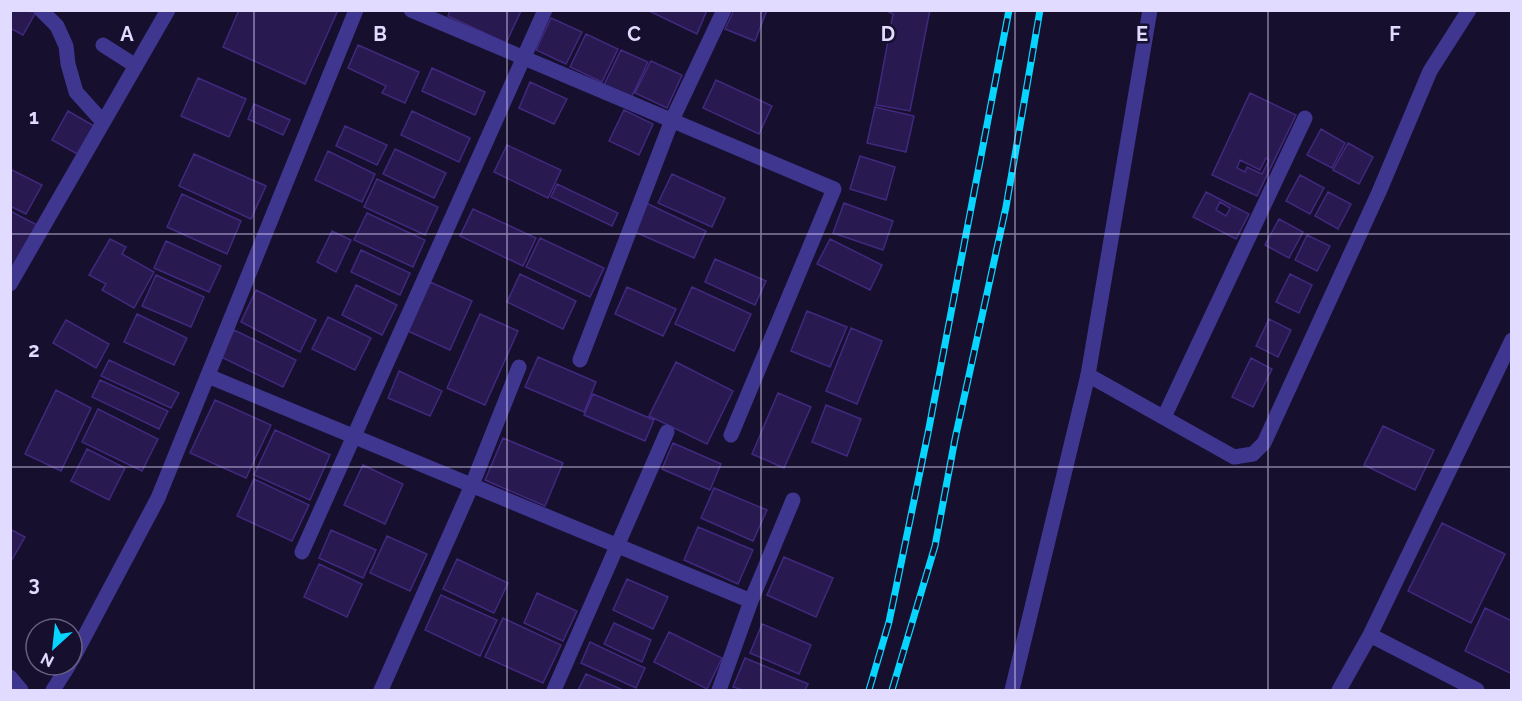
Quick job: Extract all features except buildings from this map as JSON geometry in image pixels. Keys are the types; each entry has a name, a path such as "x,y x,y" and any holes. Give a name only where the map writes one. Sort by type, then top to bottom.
{"street":[{"path":"41,10 57,26 62,36 76,92 103,122"},
{"path":"10,284 168,10"},
{"path":"84,637 158,498 356,10"},
{"path":"411,10 834,189 731,435"},
{"path":"302,552 545,10"},
{"path":"580,360 672,120 724,10"},
{"path":"1012,690 1088,375 1150,10"},
{"path":"1088,375 1234,457 1252,454 1264,443 1379,192 1430,71 1469,10"},
{"path":"103,45 136,66"},
{"path":"1164,417 1305,118"},
{"path":"1339,690 1370,635 1512,340"},
{"path":"381,690 472,485 519,368"},
{"path":"208,376 751,600"},
{"path":"554,690 667,432"},
{"path":"719,690 751,600 793,500"},
{"path":"1370,635 1478,690"},
{"path":"53,690 61,677"}],"railway":[{"path":"869,690 889,622 928,433 1009,10"},
{"path":"892,690 935,546 955,439 1006,207 1040,10"}]}
